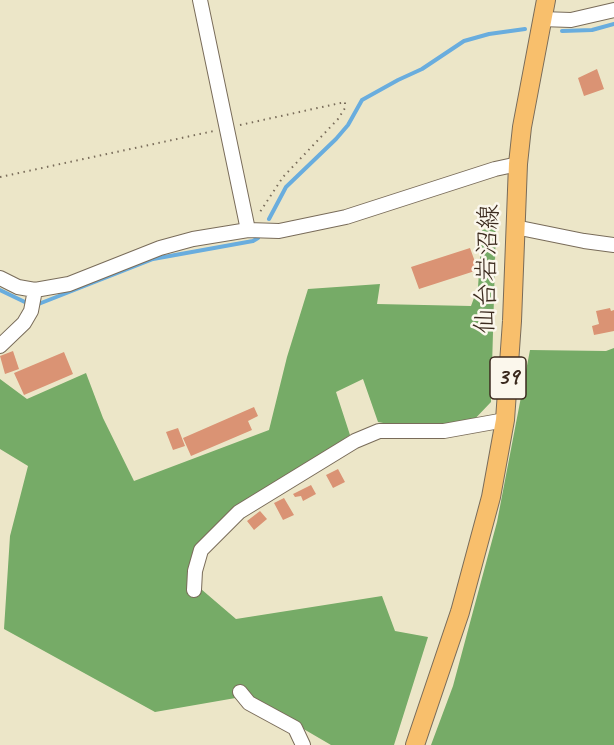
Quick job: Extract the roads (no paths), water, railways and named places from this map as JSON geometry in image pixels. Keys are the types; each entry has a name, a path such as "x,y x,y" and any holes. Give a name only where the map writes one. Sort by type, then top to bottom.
{"main road":[{"name":"仙台岩沼線","path":"415,745 460,612 491,497 505,420 512,321 518,164 522,127 546,0"}],"street":[{"path":"200,0 248,230"},
{"path":"541,19 570,20 614,10"},
{"path":"0,345 24,323 33,300 115,265 171,245 248,230 279,231 346,217 495,169 518,164"},
{"path":"515,227 614,245"},
{"path":"0,278 18,287 33,300"},
{"path":"194,590 195,571 201,550 239,513 367,435 379,431 444,431 505,420"},
{"path":"240,692 249,703 295,728 303,745"}],"waterway":[{"path":"562,31 592,30 614,24"},
{"path":"269,219 286,187 336,139 348,125 362,100 422,69 464,41 489,34 525,29"},
{"path":"36,305 153,259 253,241 258,238"},
{"path":"0,290 29,304"}]}
